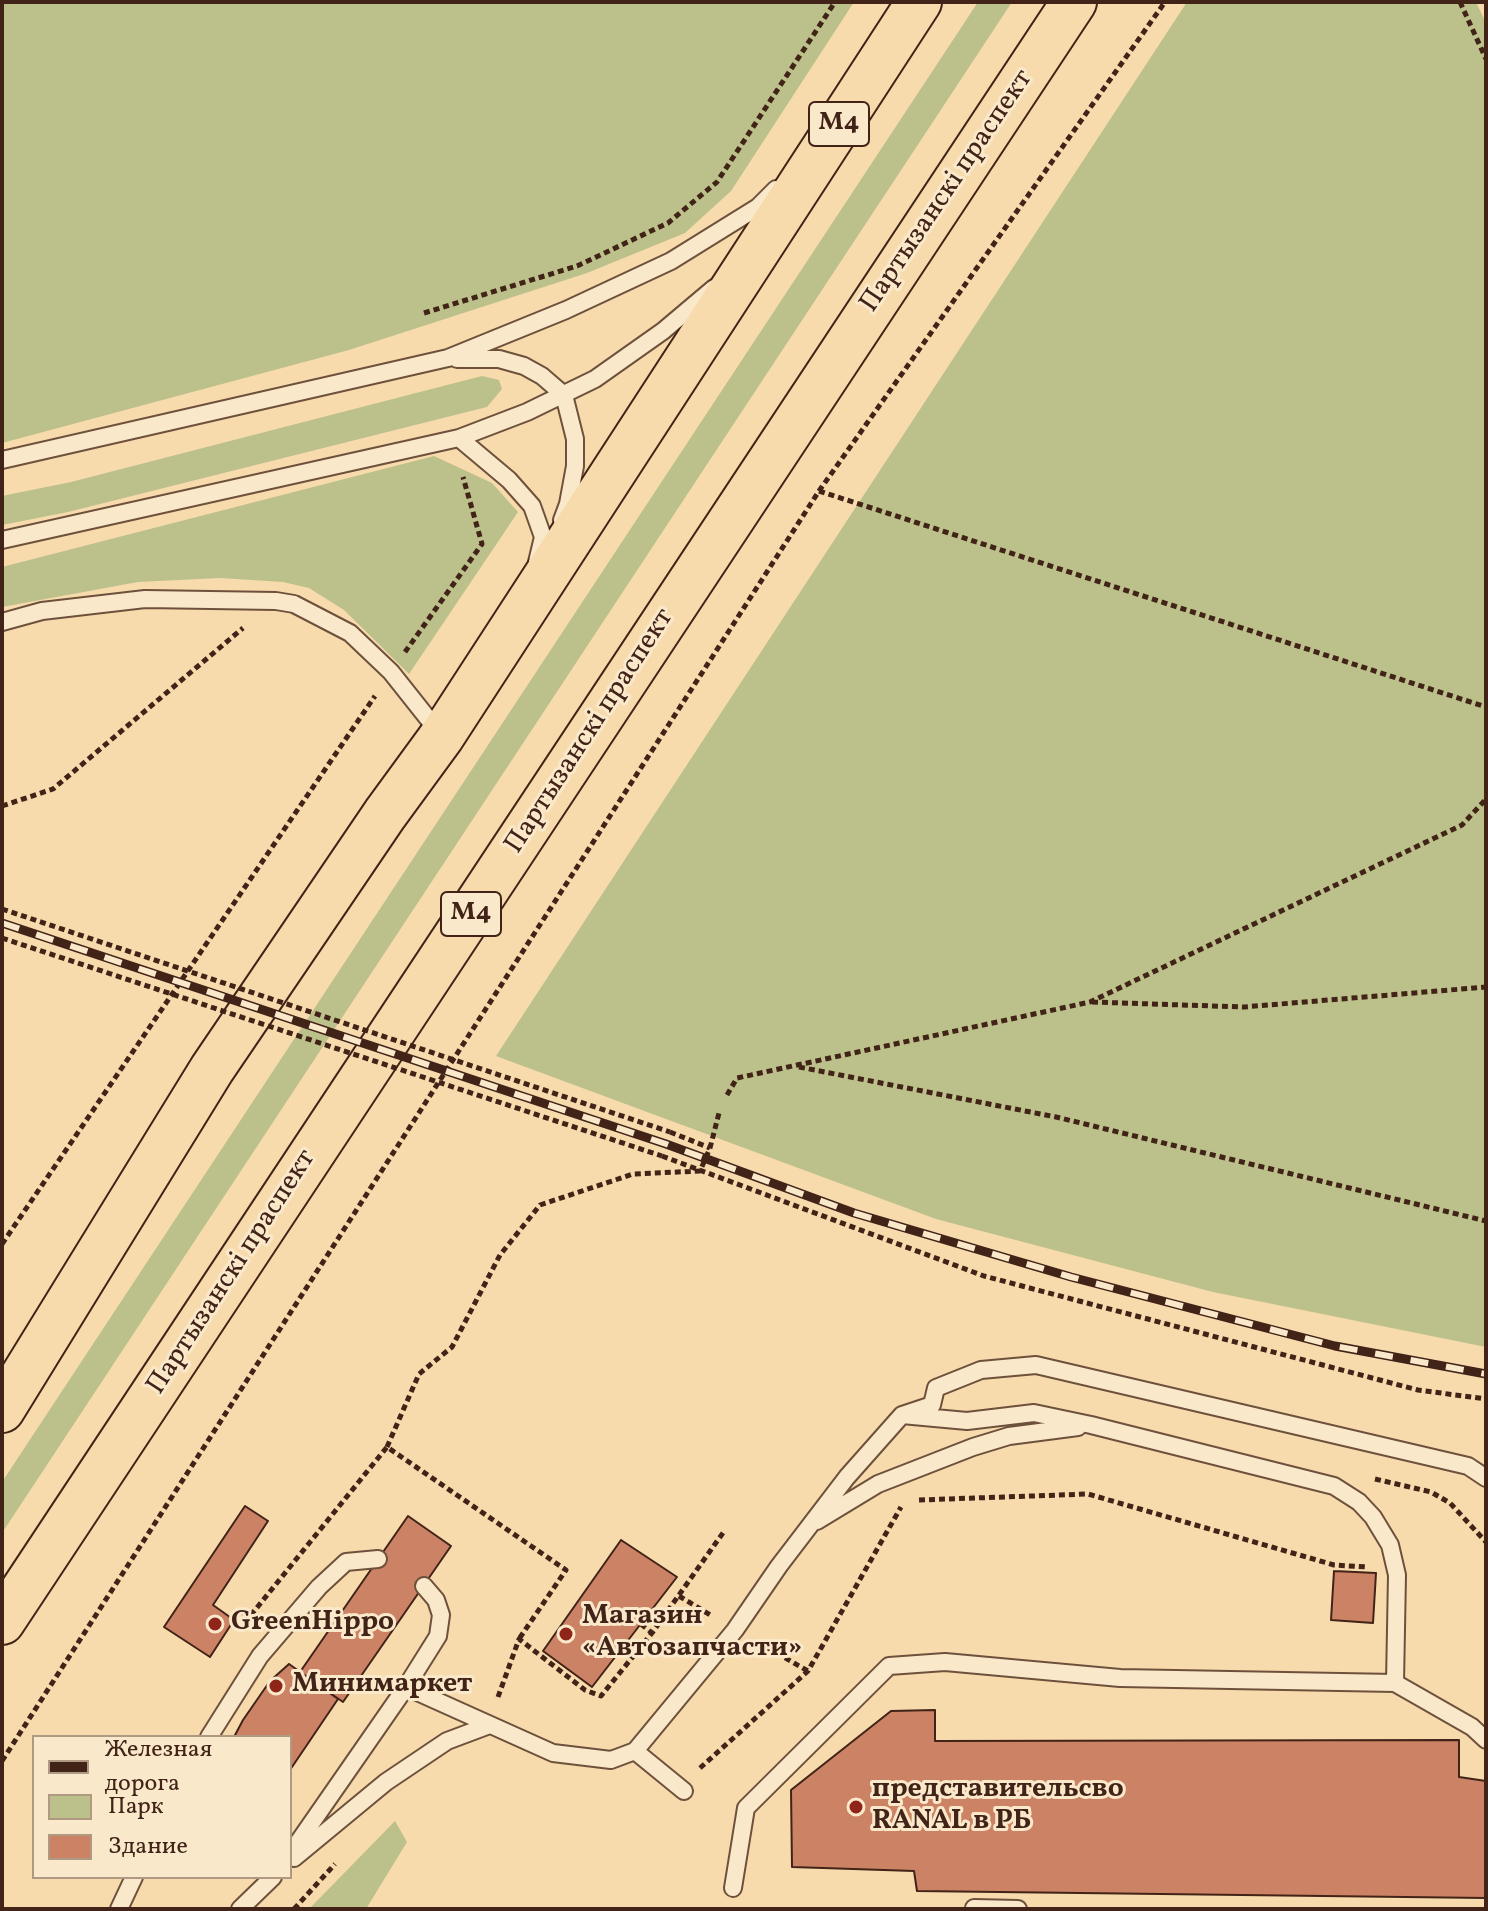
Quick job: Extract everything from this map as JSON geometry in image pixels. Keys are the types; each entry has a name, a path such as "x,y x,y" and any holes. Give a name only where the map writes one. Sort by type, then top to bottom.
{"highway":[{"name":"М4","path":"2,1410 212,1069 385,814 442,736 919,2"},
{"name":"Партызанскі праспект","path":"2,1622 1074,2"}],"lane":[{"path":"2,460 448,358 566,310 671,261 758,207 837,129"},
{"path":"2,540 459,438 595,379 663,331 761,248"},
{"path":"448,358 499,359 524,366 542,376 564,395 575,439 575,466 568,504 526,608"},
{"path":"459,438 509,480 532,506 543,537 526,608"},
{"path":"2,622 42,611 145,599 294,604 350,633 391,672 442,736"},
{"path":"406,1687 487,1726 553,1753 611,1760 635,1751 735,1630 847,1477 902,1415 932,1405 936,1388 981,1370 1036,1365 1468,1466 1486,1478"},
{"path":"902,1415 967,1421 1034,1413 1334,1486 1359,1502 1373,1517 1390,1545 1397,1575 1395,1683"},
{"path":"809,1526 878,1484 973,1447 1009,1436 1091,1425"},
{"path":"210,1735 260,1656 319,1587 346,1562 378,1559"},
{"path":"292,1851 438,1636 441,1615 436,1600 424,1586"},
{"path":"733,1888 746,1808 889,1666 945,1662 1120,1678 1395,1683 1472,1727 1486,1740"},
{"path":"292,1860 386,1782 447,1741 487,1726"},
{"path":"635,1751 681,1788"},
{"path":"119,1909 133,1879"},
{"path":"240,1909 271,1879"},
{"path":"974,1908 1018,1909"}],"path":[{"path":"424,313 577,266 668,223 717,182 835,2"},
{"path":"2,1761 819,491 1165,2"},
{"path":"1460,2 1486,59"},
{"path":"2,1244 391,672 482,544 459,463"},
{"path":"819,491 1486,707"},
{"path":"2,806 53,789 276,601"},
{"path":"727,1095 737,1078 1090,1002 1462,825 1486,799"},
{"path":"2,909 710,1148"},
{"path":"2,938 662,1156 984,1276 1418,1390 1486,1399"},
{"path":"1090,1002 1244,1007 1486,987"},
{"path":"794,1066 1056,1117 1486,1221"},
{"path":"700,1171 719,1113"},
{"path":"241,1612 251,1615 387,1447 419,1374 452,1347 500,1255 540,1205 633,1174 700,1171"},
{"path":"387,1447 566,1570 519,1639 487,1726"},
{"path":"681,1788 808,1671 904,1500 1088,1494 1334,1565 1370,1568"},
{"path":"519,1639 585,1690 601,1696 652,1633 725,1530"},
{"path":"641,1624 652,1633"}],"green space":[{"path":"2,2 854,2 731,191 685,233 587,273 349,350 2,443"},
{"path":"978,2 1012,2 2,1533 2,1482"},
{"path":"1187,2 1476,2 1486,23 1486,1347 1213,1292 936,1219 496,1056"},
{"path":"482,376 499,380 502,389 487,407 68,512 2,525 2,496 71,482"},
{"path":"434,456 492,483 518,512 409,674 344,610 309,588 283,582 220,578 138,582 2,607 2,567"},
{"path":"395,1821 407,1842 366,1909 309,1909"}],"building":[{"path":"245,1506 268,1521 213,1605 234,1620 210,1657 164,1627"},
{"path":"408,1516 451,1546 343,1702 300,1672"},
{"path":"621,1540 677,1577 592,1687 543,1651"},
{"path":"1334,1571 1376,1573 1373,1623 1331,1620"},
{"path":"289,1664 338,1699 292,1767 292,1735 235,1735 270,1681"},
{"path":"935,1710 935,1741 1459,1740 1459,1777 1486,1781 1486,1898 917,1891 914,1871 792,1867 791,1790 891,1711"}],"railway":[{"path":"2,923 666,1144 854,1213 1071,1277 1335,1346 1486,1374"}],"place":[{"name":"GreenHippo","path":"215,1624"},
{"name":"Магазин «Автозапчасти»","path":"566,1634"},
{"name":"Минимаркет","path":"276,1686"},
{"name":"представительсво RANAL в РБ","path":"856,1807"}]}
